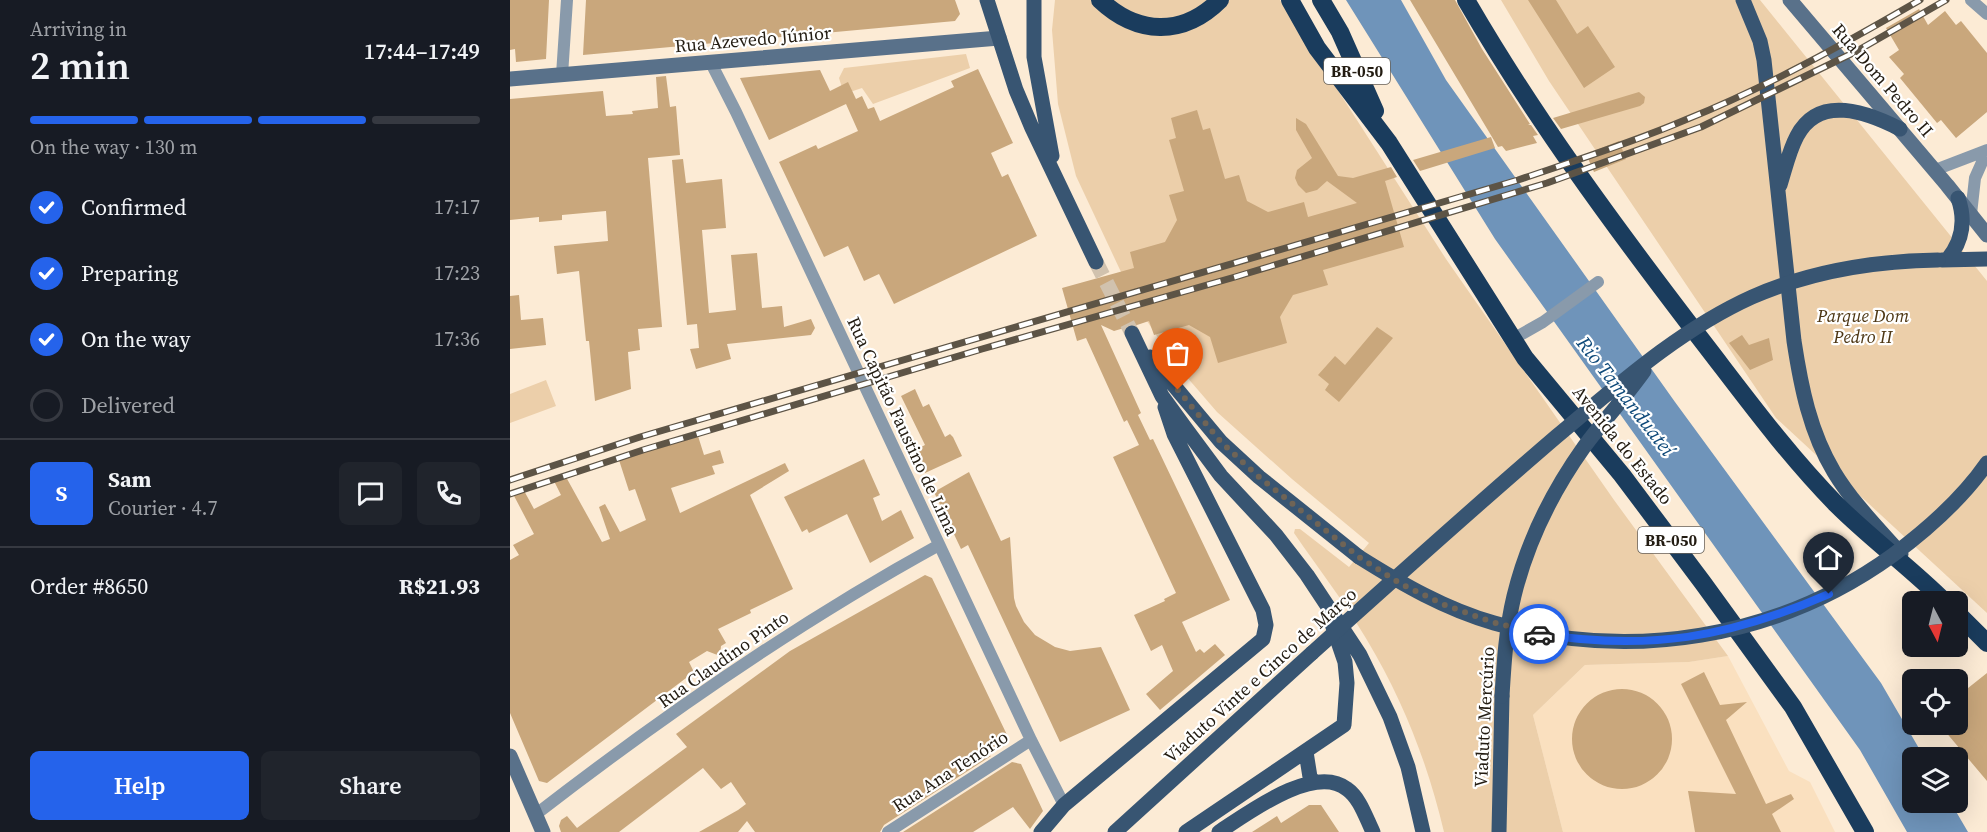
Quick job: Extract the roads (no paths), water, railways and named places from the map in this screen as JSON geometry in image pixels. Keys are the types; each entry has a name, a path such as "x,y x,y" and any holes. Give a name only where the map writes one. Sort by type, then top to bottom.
{"highway":[{"path":"1100,0 1109,9 1132,22 1168,27 1198,18 1220,0"},
{"name":"Avenida do Estado","path":"1290,0 1317,48 1389,143 1526,358 1622,475 1793,707 1865,832"},
{"name":"Avenida do Estado","path":"1321,0 1340,32 1389,143"},
{"path":"1466,0 1540,117 1620,234 1744,395 1837,504 1934,591"},
{"path":"1968,624 1987,643"}],"main road":[{"path":"1034,0 1034,57 1039,93 1057,177"},
{"path":"1743,0 1760,41 1764,60 1794,341 1808,412 1820,444 1835,473 1920,577"},
{"path":"991,5 1016,90 1095,262"},
{"path":"1778,191 1796,136 1805,124 1824,112 1838,110 1860,112 1900,129"},
{"path":"1942,260 1958,245 1963,228 1963,216 1958,198"},
{"name":"Viaduto Vinte e Cinco de Março","path":"1115,832 1474,507 1588,410 1685,334 1753,297 1827,272 1904,261 1987,259"},
{"path":"1041,832 1064,805 1263,639 1266,625 1263,610 1174,434 1162,396 1134,337 1221,442 1259,477 1359,557 1401,584 1445,605 1521,630 1589,641 1638,642 1688,638 1737,628 1784,614 1829,594 1872,570 1913,540 1949,507 1987,463"},
{"name":"Viaduto Mercúrio","path":"1499,832 1505,648 1514,596 1530,546 1549,504 1583,448 1634,386 1653,357"},
{"path":"1162,396 1221,476 1276,535 1360,655 1390,717 1408,767 1423,832"},
{"path":"1186,832 1344,725 1347,683 1345,662 1326,604"},
{"path":"1306,752 1310,777 1314,782"},
{"path":"1219,832 1276,796 1314,782 1345,787 1358,802 1372,832"}],"street":[{"path":"562,75 567,0"},
{"name":"Rua Dom Pedro II","path":"1790,0 1958,198"},
{"name":"Rua Azevedo Júnior","path":"510,80 999,38"},
{"name":"Rua Capitão Faustino de Lima","path":"710,62 736,112 1031,740 1064,805"},
{"path":"1935,170 1987,150"},
{"path":"1971,214 1976,178 1987,150"},
{"path":"1958,198 1987,235"},
{"path":"1513,339 1544,322 1598,282"},
{"name":"Rua Claudino Pinto","path":"535,815 730,674 805,624 939,545"},
{"name":"Rua Ana Tenório","path":"888,832 1031,740"},
{"path":"510,756 543,832"}],"water":[{"name":"Rio Tamanduateí","path":"1346,0 1401,0 1446,80 1675,402 1881,683 1902,719 1902,735 1911,735 1918,747 1902,747 1902,813 1957,813 1968,832 1907,832 1860,750 1495,239"}],"tunnel":[{"path":"1096,262 1132,333"}],"railway":[{"path":"510,480 640,437 1518,180 1581,159 1665,128 1746,94 1834,49 1920,0"},
{"path":"510,494 643,450 1547,183 1701,127 1857,51 1946,0"}],"park label":[{"name":"Parque Dom Pedro II","path":"1863,325"}]}
